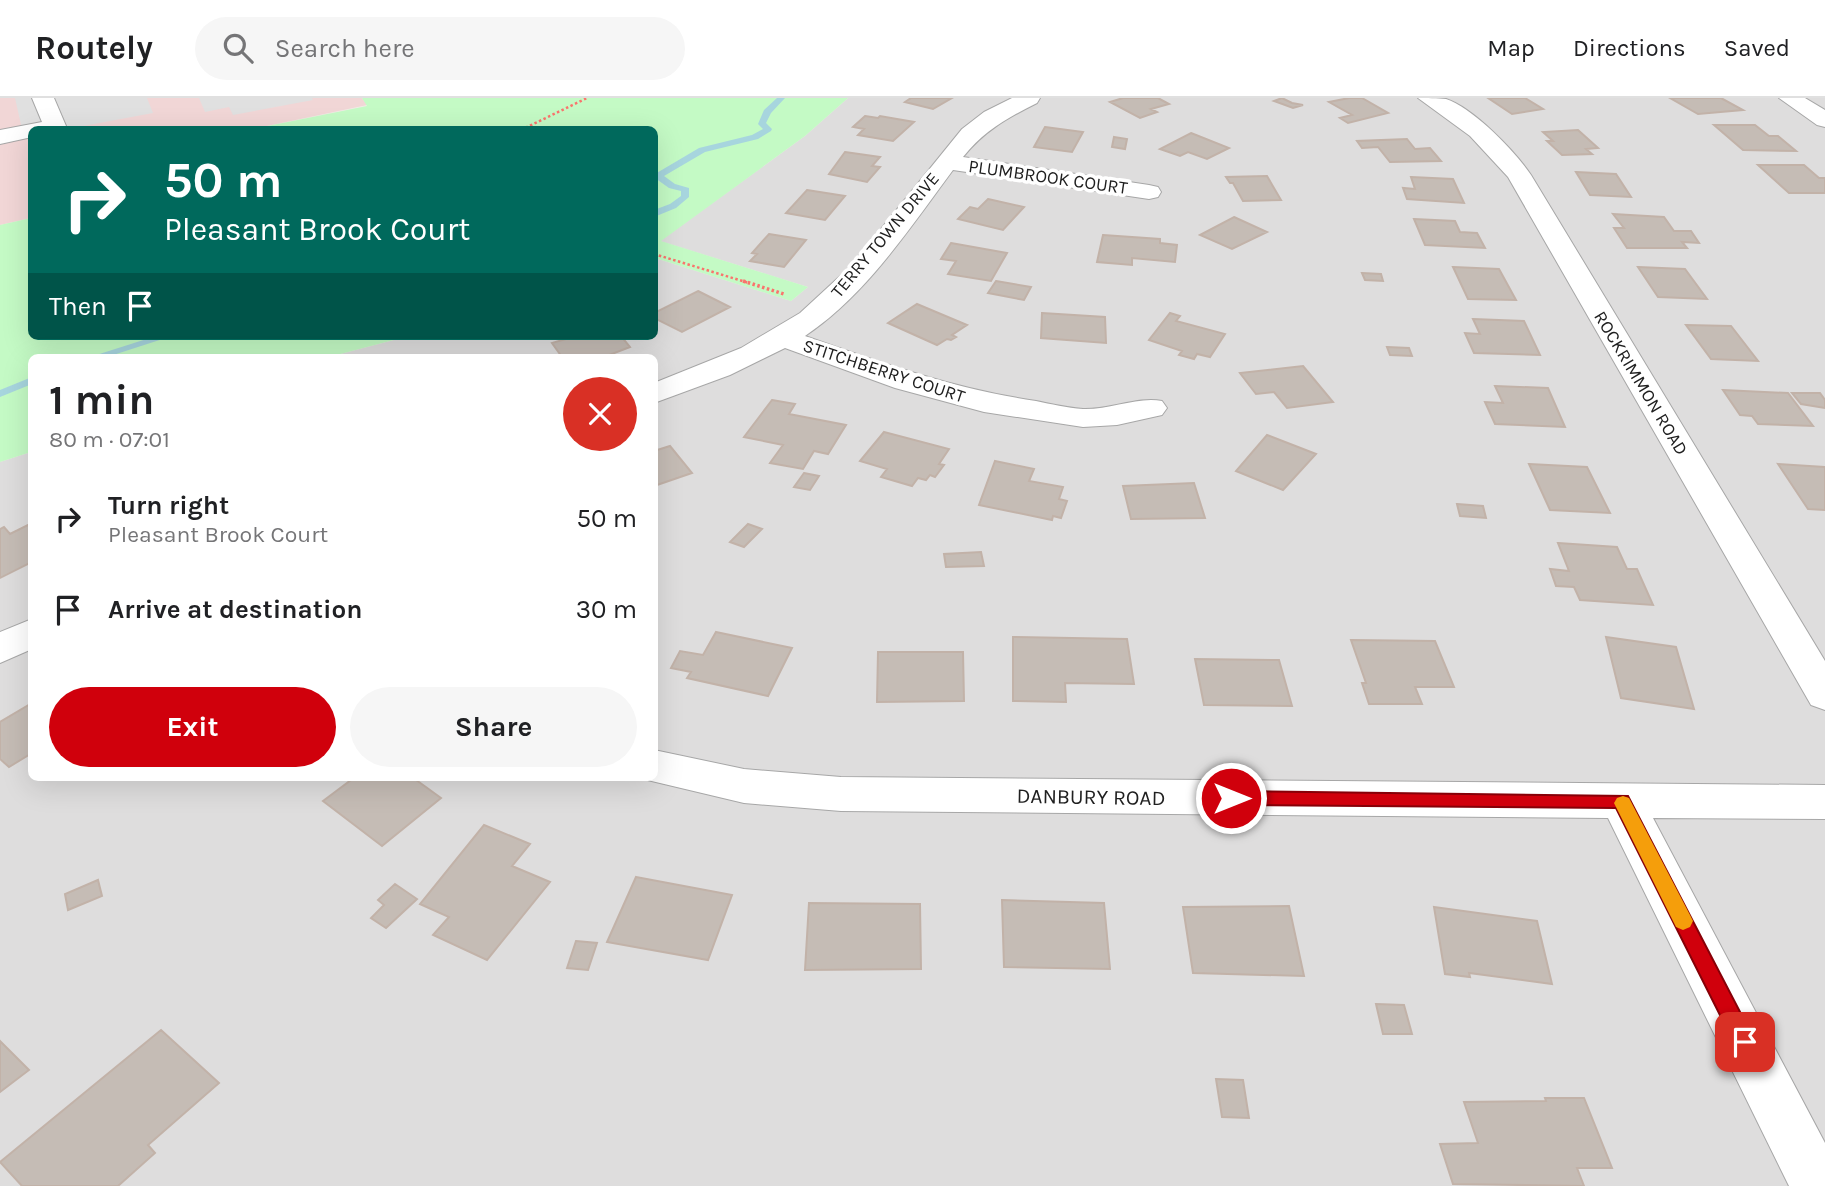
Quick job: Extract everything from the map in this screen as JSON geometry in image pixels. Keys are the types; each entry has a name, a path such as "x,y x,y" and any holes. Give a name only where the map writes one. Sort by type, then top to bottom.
{"street":[{"path":"43,98 55,126"},
{"name":"TERRY TOWN DRIVE","path":"658,392 726,366 783,338 825,306 891,234 970,134 992,117 1029,98"},
{"name":"ROCKRIMMON ROAD","path":"1429,98 1478,130 1500,150 1519,175 1825,695"},
{"path":"1790,98 1825,120"},
{"path":"0,137 28,131"},
{"name":"PLUMBROOK COURT","path":"946,162 1149,192"},
{"name":"STITCHBERRY COURT","path":"783,338 906,382 984,403 1083,418 1117,416 1151,408"},
{"path":"0,649 28,634"},
{"name":"DANBURY ROAD","path":"658,767 744,786 841,794 1825,802"},
{"path":"1622,801 1818,1186"}],"path":[{"path":"528,126 587,98"},
{"path":"658,255 825,306"}],"shaded area":[{"path":"0,98 362,98 367,105 267,126 28,126 28,219 0,225"},
{"path":"15,98 147,98 153,113 83,126 28,126 28,134 24,138"},
{"path":"199,98 313,100 233,115 229,107 205,112"},
{"path":"848,98 1825,98 1825,1186 0,1186 0,462 28,453 28,781 658,781 658,354 340,354 394,340 658,340 658,259 791,301 808,287 660,241 805,136"}],"green space":[{"path":"362,98 848,98 805,136 661,241 808,287 791,301 658,259 658,126 268,126 367,106"},
{"path":"28,219 28,340 394,340 340,354 28,354 28,453 0,462 0,225"}],"building":[{"path":"911,98 952,98 933,109 905,102"},
{"path":"1123,98 1158,98 1169,104 1151,109 1157,112 1140,118 1110,102"},
{"path":"1282,98 1303,105 1293,108 1274,101"},
{"path":"1362,98 1388,113 1348,123 1340,118 1352,115 1329,102"},
{"path":"1488,98 1525,98 1543,109 1512,114"},
{"path":"1670,98 1721,98 1743,110 1698,114"},
{"path":"865,116 914,122 893,141 858,135 864,129 853,127"},
{"path":"1714,125 1755,125 1769,136 1778,136 1796,151 1743,150"},
{"path":"1045,127 1083,132 1072,152 1034,147"},
{"path":"1578,130 1598,148 1586,149 1592,154 1562,155 1547,141 1553,141 1543,132"},
{"path":"1191,133 1229,148 1207,159 1188,152 1180,156 1160,149"},
{"path":"1114,137 1127,139 1125,149 1112,147"},
{"path":"1407,139 1415,149 1430,148 1441,161 1390,162 1378,147 1362,148 1357,141"},
{"path":"845,152 880,157 872,166 880,167 867,182 829,174"},
{"path":"1758,165 1804,165 1819,178 1825,178 1825,193 1789,193"},
{"path":"1576,172 1616,174 1631,197 1590,195"},
{"path":"1267,176 1281,200 1243,201 1233,183 1226,177"},
{"path":"1411,177 1453,179 1464,203 1407,199 1403,188 1415,189"},
{"path":"807,190 845,196 825,220 786,213"},
{"path":"988,199 1024,207 1003,230 958,219 970,207 978,209"},
{"path":"1613,214 1664,217 1674,231 1691,231 1699,243 1682,242 1687,248 1627,248 1614,228 1624,228"},
{"path":"1234,217 1267,232 1232,249 1200,235"},
{"path":"1414,219 1455,221 1460,232 1477,233 1485,248 1425,245"},
{"path":"769,234 806,240 784,267 750,261 757,254 752,253"},
{"path":"1103,235 1160,239 1160,243 1177,245 1175,262 1132,258 1132,265 1097,262"},
{"path":"951,243 1007,253 991,281 948,274 956,261 941,259"},
{"path":"1453,267 1499,269 1516,300 1468,299"},
{"path":"1638,267 1685,269 1707,299 1658,297"},
{"path":"1362,273 1381,274 1383,281 1365,280"},
{"path":"996,281 1031,287 1024,300 988,293"},
{"path":"698,291 730,307 682,332 658,320 658,311"},
{"path":"917,304 967,325 952,335 956,337 937,345 888,323"},
{"path":"1042,313 1105,317 1106,343 1041,338"},
{"path":"1170,313 1180,316 1176,321 1225,334 1210,357 1197,354 1194,359 1179,355 1182,351 1149,340"},
{"path":"1473,319 1524,321 1540,355 1474,353 1465,333 1480,334"},
{"path":"1686,325 1731,326 1758,361 1711,359"},
{"path":"562,340 624,340 630,347 612,354 560,354 552,343"},
{"path":"1387,347 1409,348 1412,356 1390,355"},
{"path":"1303,366 1333,402 1287,408 1274,392 1256,394 1240,373"},
{"path":"1495,386 1548,388 1565,427 1495,424 1485,402 1503,403"},
{"path":"1723,390 1788,393 1813,426 1758,424 1752,416 1740,415"},
{"path":"1792,393 1820,393 1825,400 1825,408 1801,404"},
{"path":"772,400 795,404 789,414 846,425 828,454 814,451 803,469 770,463 783,445 744,437"},
{"path":"884,432 949,449 939,464 944,465 935,477 930,475 926,480 918,478 912,486 881,477 887,469 860,461"},
{"path":"1267,435 1316,454 1283,490 1236,471"},
{"path":"670,446 692,473 658,485 658,450"},
{"path":"995,461 1034,469 1029,481 1063,487 1059,499 1067,501 1061,518 1053,516 1052,520 979,505"},
{"path":"1529,464 1587,467 1610,513 1550,510"},
{"path":"1778,464 1825,467 1825,510 1808,509"},
{"path":"804,473 819,476 810,490 794,487"},
{"path":"1194,483 1205,518 1131,519 1123,486"},
{"path":"1457,504 1483,506 1486,518 1460,516"},
{"path":"748,524 762,529 744,547 730,542"},
{"path":"28,525 28,564 0,578 0,529 4,527 10,534"},
{"path":"1558,543 1617,547 1627,569 1637,569 1653,605 1580,600 1574,587 1556,586 1550,569 1569,571"},
{"path":"981,552 984,566 946,567 944,554"},
{"path":"716,632 792,648 768,696 687,678 691,672 671,668 680,651 703,655"},
{"path":"1013,637 1127,639 1134,684 1065,683 1066,702 1013,701"},
{"path":"1606,637 1676,647 1694,709 1621,698"},
{"path":"1351,640 1435,641 1454,687 1415,687 1422,704 1369,704 1362,683 1366,683"},
{"path":"878,652 963,652 964,701 877,702"},
{"path":"1195,659 1279,660 1292,706 1204,705"},
{"path":"28,705 28,755 9,767 0,759 0,722"},
{"path":"350,781 418,781 441,798 382,846 323,801"},
{"path":"484,825 530,844 512,866 550,882 487,960 433,935 449,917 420,904"},
{"path":"636,877 732,895 708,960 607,942"},
{"path":"98,880 102,896 68,910 65,894"},
{"path":"395,884 417,899 386,928 371,918 384,905 378,900"},
{"path":"1002,900 1104,903 1110,969 1004,967"},
{"path":"809,903 920,904 921,969 805,970"},
{"path":"1289,906 1304,976 1193,973 1183,907"},
{"path":"1434,907 1537,921 1552,984 1469,973 1470,977 1445,974"},
{"path":"576,941 597,943 588,970 567,968"},
{"path":"1376,1004 1404,1005 1412,1034 1383,1034"},
{"path":"161,1030 219,1083 148,1145 155,1153 118,1186 22,1186 0,1162"},
{"path":"0,1041 29,1070 0,1092"},
{"path":"1216,1079 1243,1080 1249,1118 1222,1117"},
{"path":"1545,1098 1584,1098 1612,1168 1577,1168 1584,1186 1453,1184 1440,1144 1478,1143 1464,1102 1546,1101"}],"waterway":[{"path":"658,176 702,150 755,137 768,129 762,124 767,112 781,98"},
{"path":"658,176 672,186 686,190 685,197 658,212"},
{"path":"105,354 153,340"},
{"path":"0,394 28,382"}],"slow traffic":[{"path":"1623,803 1683,921"}],"route":[{"path":"1231,798 1622,801 1745,1042"}]}
